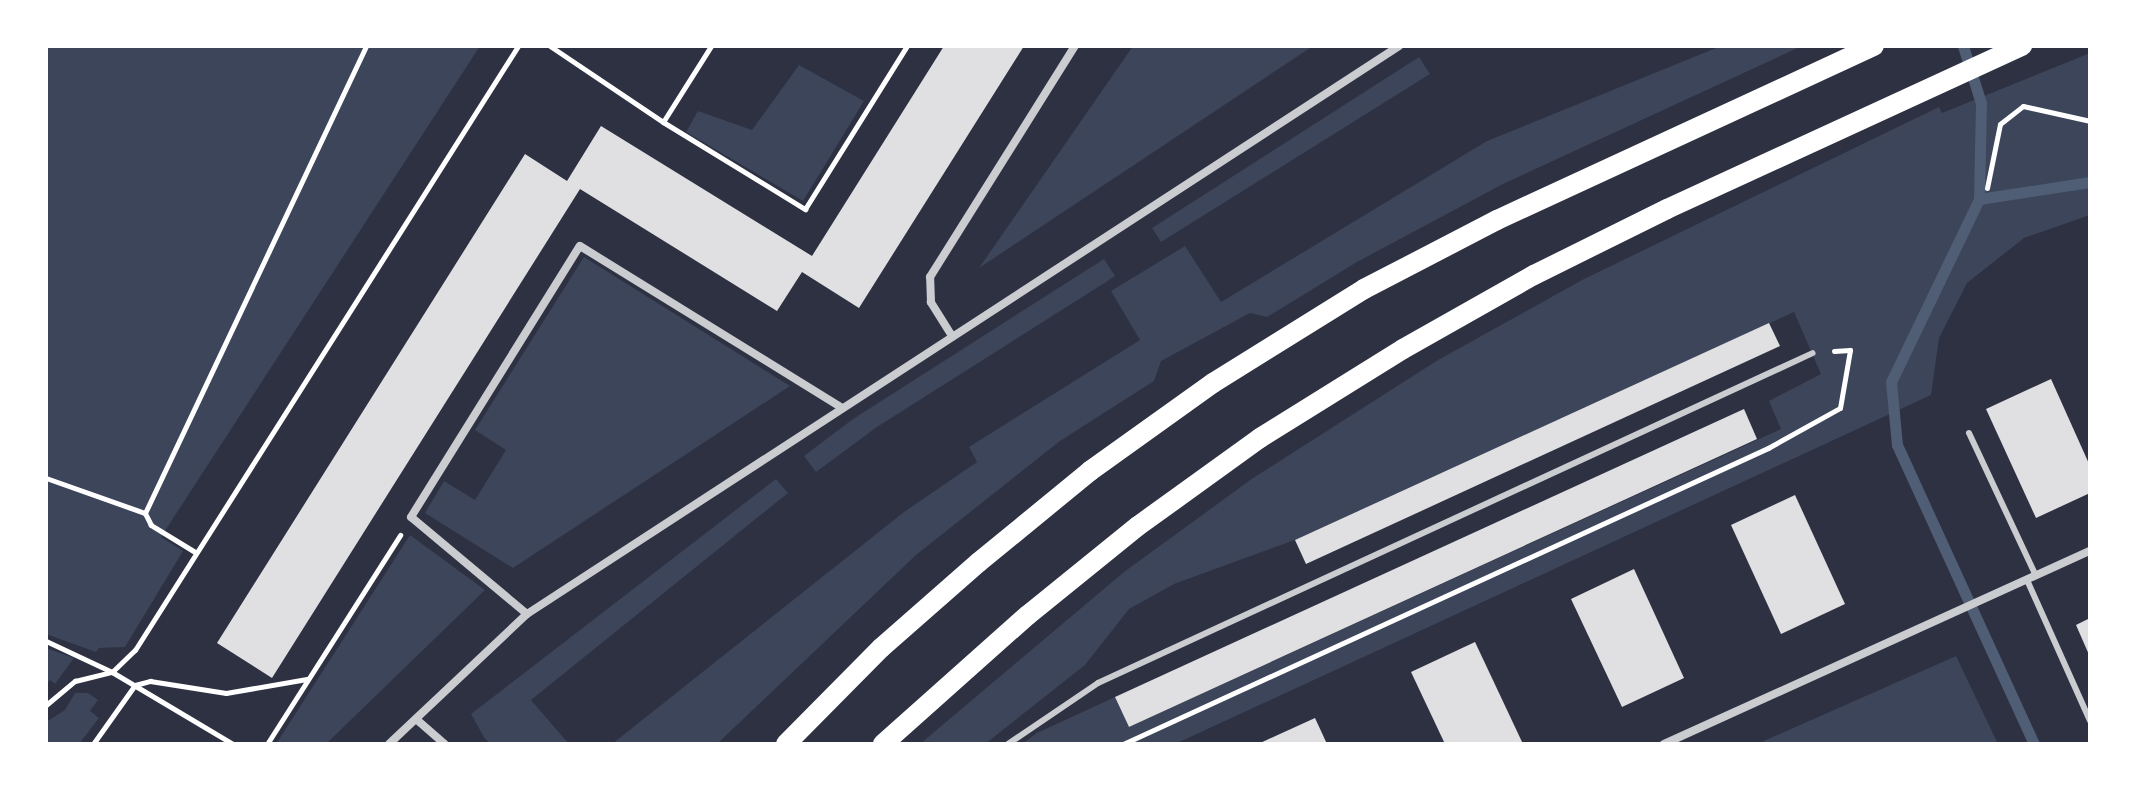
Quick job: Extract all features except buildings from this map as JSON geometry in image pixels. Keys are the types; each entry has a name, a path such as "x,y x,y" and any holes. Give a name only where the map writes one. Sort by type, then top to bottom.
{"main road":[{"path":"786,744 881,648 979,562 1090,471 1213,383 1364,289 1497,220 1874,46"},
{"path":"883,744 1138,526 1260,438 1403,349 1534,275 1667,209 2014,50"}],"street":[{"path":"952,336 931,302 930,277 1075,46"},
{"path":"389,744 527,614 1399,46"},
{"path":"527,614 411,517 580,246 842,408"},
{"path":"1664,744 2090,551"},
{"path":"416,719 445,744"}],"lane":[{"path":"1008,744 1098,683 1813,353"},
{"path":"1969,433 2036,576"},
{"path":"2027,580 2090,721"}],"path":[{"path":"145,513 366,46"},
{"path":"46,705 75,681 112,672 135,650 518,46"},
{"path":"550,46 663,122 805,209 907,46"},
{"path":"663,122 711,46"},
{"path":"1987,188 2000,124 2023,106 2090,121"},
{"path":"1123,744 1768,448 1840,408 1850,350"},
{"path":"46,478 145,513 151,525 195,552"},
{"path":"267,744 411,517"},
{"path":"46,641 112,672 233,744"},
{"path":"93,744 135,685 150,681 226,693 308,679"}],"shaded area":[{"path":"46,46 480,46 161,537 183,551 125,647 99,648 96,652 46,634"},
{"path":"1133,46 1313,46 979,268"},
{"path":"1721,46 1802,46 1503,184 1357,262 1267,317 1250,313 1161,361 1154,381 1060,441 916,555 717,744 612,744 904,512 977,462 969,447 1140,340 1111,291 1185,246 1221,302 1487,141"},
{"path":"2090,53 2090,215 2024,238 1967,283 1939,338 1931,395 1175,744 1022,744 1037,733 1115,697 1129,727 1781,429 1769,401 1821,374 1794,312 1295,540 1174,584 1129,609 1085,665 985,744 920,744 1124,572 1253,478 1438,360 1584,279 1939,107 1942,113"},
{"path":"1419,57 1430,74 1161,242 1152,228"},
{"path":"799,65 864,101 803,201 686,132 698,111 752,130"},
{"path":"584,257 790,386 513,568 425,513 444,481 475,500 506,450 475,430"},
{"path":"1104,259 1115,276 1106,282 877,427 816,472 804,456 853,419"},
{"path":"776,479 788,493 531,700 569,744 491,744 485,739 471,714"},
{"path":"410,535 485,590 326,744 276,744"},
{"path":"46,648 74,658 55,684 50,680 46,685"},
{"path":"1956,656 1998,744 1757,744"},
{"path":"75,693 88,693 98,700 90,711 99,718 79,744 46,744 46,722 65,710"}],"waterway":[{"path":"1963,46 1981,103 1979,199"},
{"path":"2034,744 1897,445 1891,382 1979,199 2090,182"}]}
